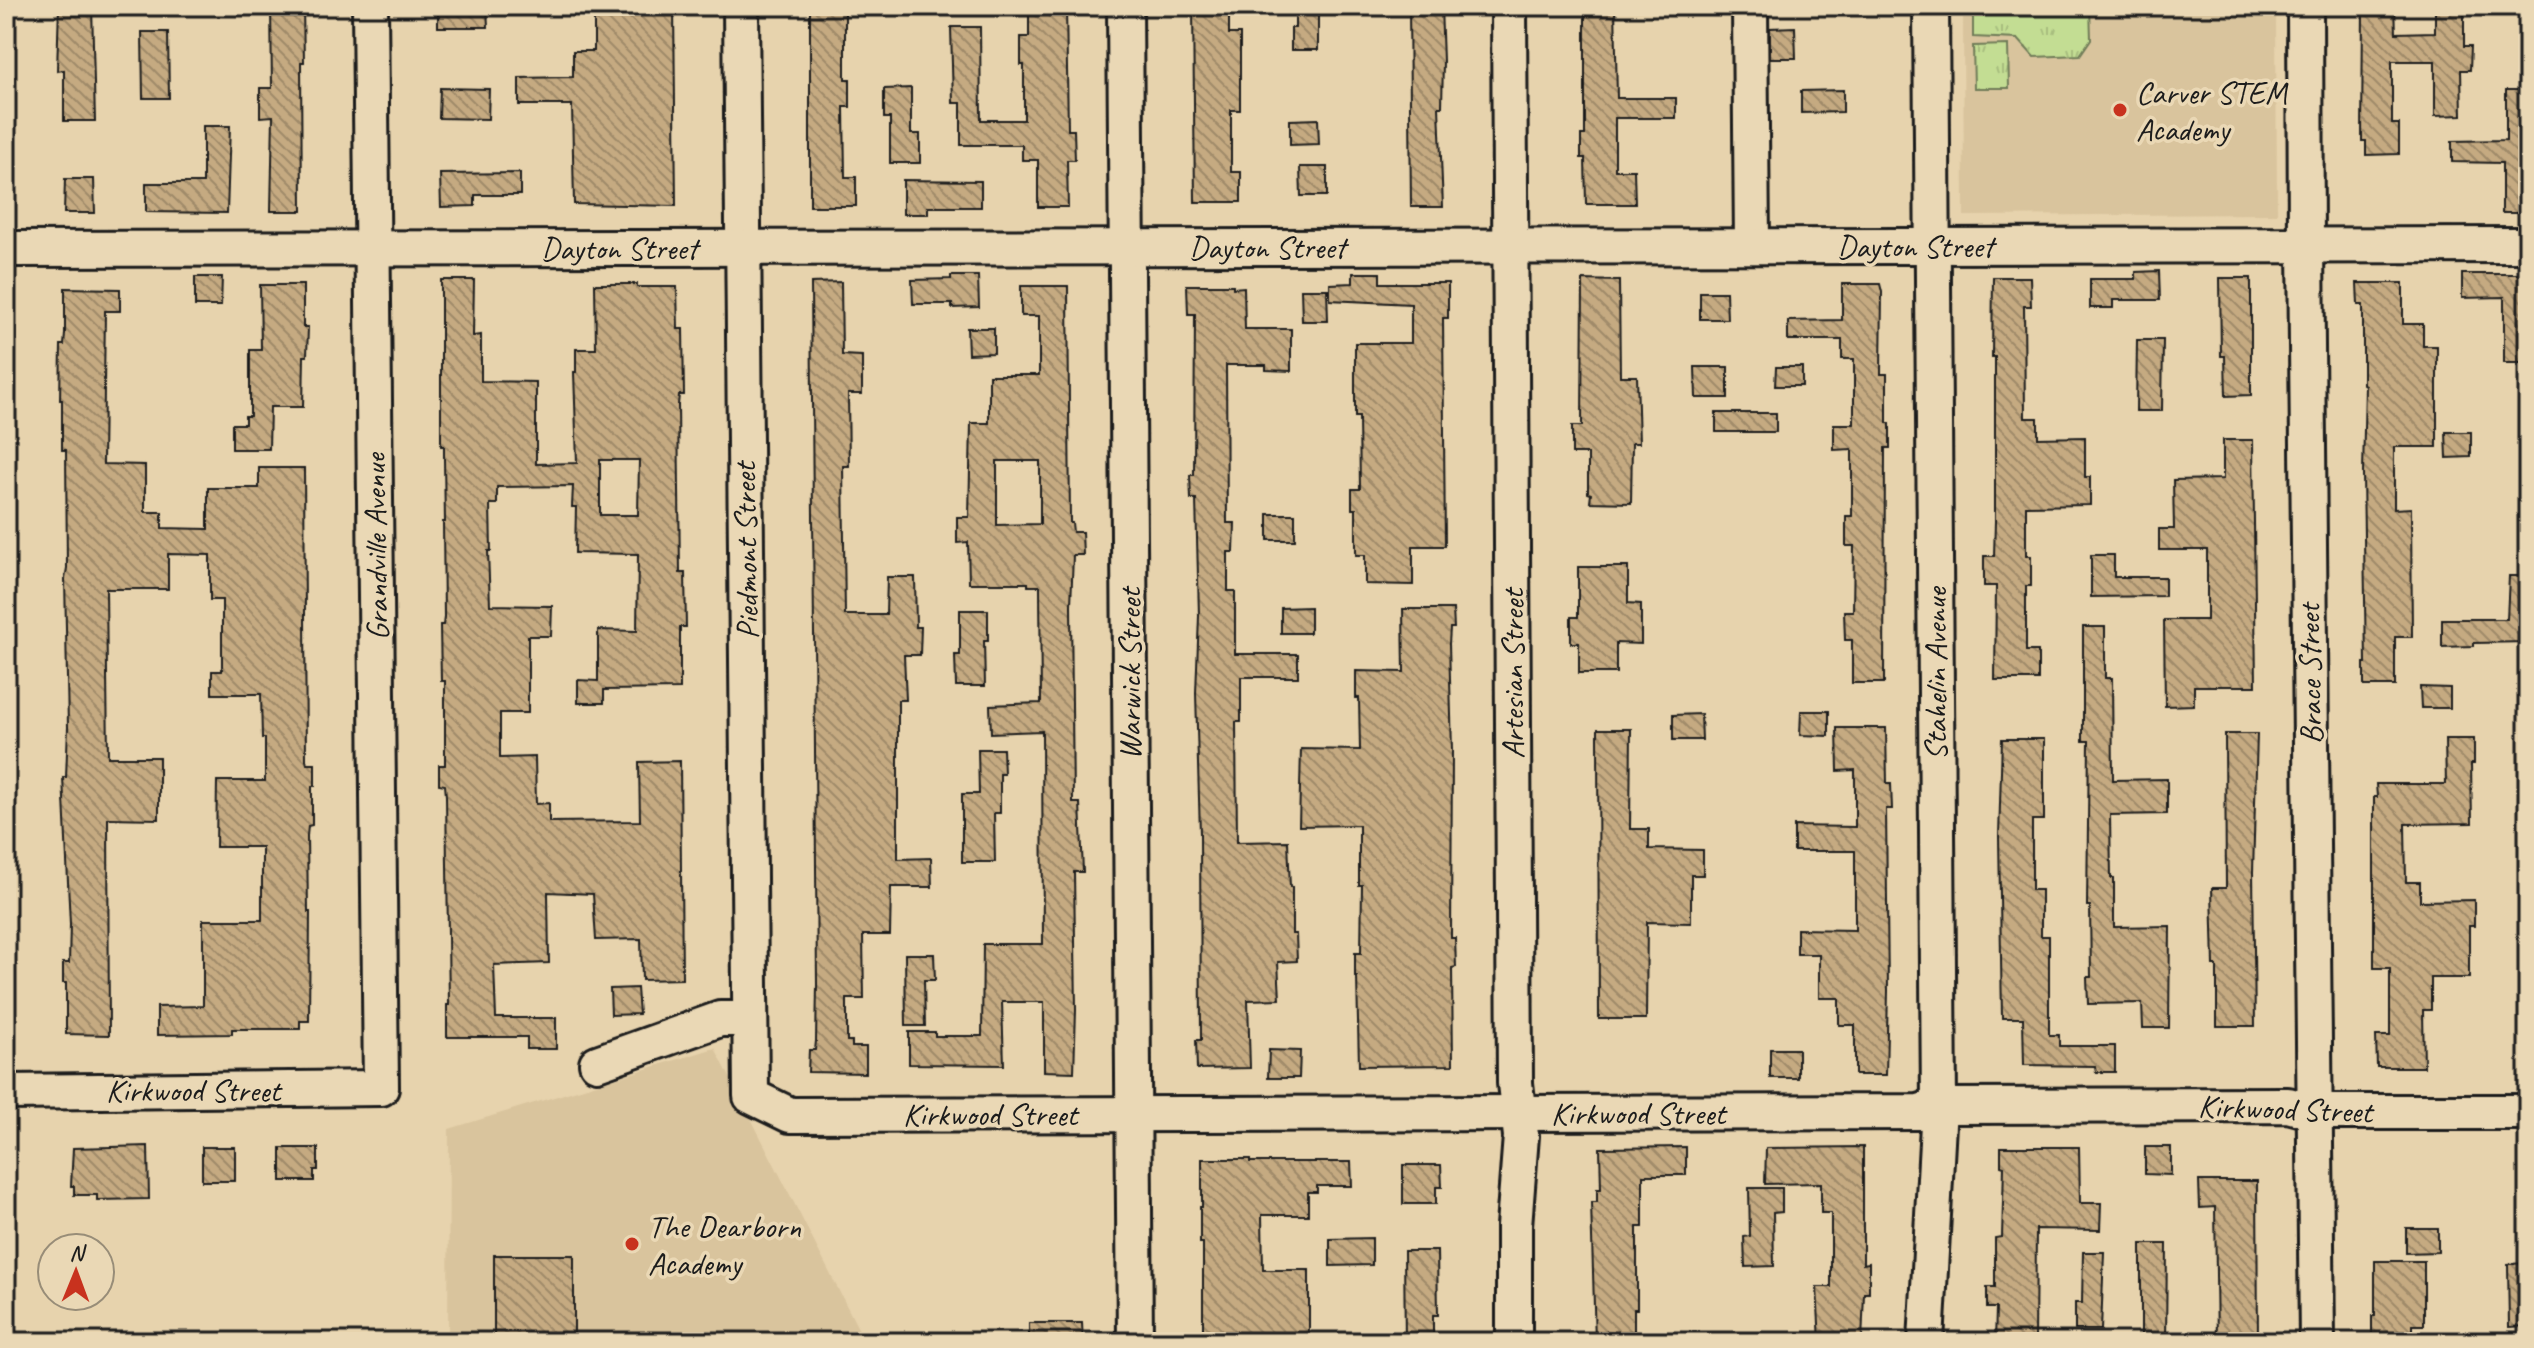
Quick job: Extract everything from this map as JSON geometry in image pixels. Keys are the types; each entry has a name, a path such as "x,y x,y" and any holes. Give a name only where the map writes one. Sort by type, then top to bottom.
{"street":[{"name":"Grandville Avenue","path":"370,6 381,1088"},
{"name":"Piedmont Street","path":"741,6 751,1096"},
{"name":"Warwick Street","path":"1125,6 1135,1342"},
{"name":"Artesian Street","path":"1509,6 1515,1083 1521,1136 1514,1226 1514,1342"},
{"path":"1750,6 1752,246"},
{"name":"Stahelin Avenue","path":"1926,1342 1939,1106 1931,6"},
{"name":"Brace Street","path":"2305,6 2317,1342"},
{"name":"Dayton Street","path":"6,249 2528,245"},
{"path":"597,1063 720,1019 750,1019"},
{"name":"Kirkwood Street","path":"6,1092 381,1088"},
{"name":"Kirkwood Street","path":"751,1096 790,1115 1919,1112 1939,1106 2288,1105 2314,1112 2528,1112"}],"shaded area":[{"name":"Carver STEM Academy","path":"1963,6 2276,6 2277,214 1964,216"},
{"name":"The Dearborn Academy","path":"715,1048 865,1342 448,1342 449,1129"}],"green space":[{"path":"1973,6 2090,6 2091,39 2080,55 2034,57 2018,39 1973,37"},
{"path":"2008,45 2009,88 1974,88 1973,46"}],"building":[{"path":"59,6 92,6 95,121 64,121 64,70 57,71"},
{"path":"271,6 303,6 302,211 271,211 273,116 260,117 260,88 272,88"},
{"path":"438,6 487,6 488,27 438,27"},
{"path":"631,6 674,6 676,206 574,204 572,105 519,105 519,78 573,77 573,51 594,51 594,11 631,11"},
{"path":"810,6 845,6 845,79 850,79 850,107 844,107 845,177 856,177 856,206 810,206"},
{"path":"1029,6 1066,6 1068,130 1074,130 1075,160 1067,160 1068,207 1038,207 1038,160 1022,160 1022,145 961,145 961,103 953,103 951,27 980,27 981,120 1024,120 1021,37 1029,37"},
{"path":"1193,6 1229,6 1229,34 1240,34 1240,110 1231,110 1231,172 1241,172 1241,202 1195,202"},
{"path":"1295,6 1318,6 1318,50 1291,50"},
{"path":"1409,6 1441,6 1443,61 1442,107 1439,107 1443,207 1411,207"},
{"path":"1585,6 1615,6 1617,98 1676,98 1676,118 1615,118 1615,170 1634,170 1635,204 1586,204 1585,158 1581,158 1581,135 1585,135"},
{"path":"2363,6 2395,6 2396,33 2435,32 2435,6 2464,6 2464,46 2471,46 2470,70 2461,70 2462,115 2435,116 2435,61 2392,61 2392,124 2399,124 2399,154 2366,155 2366,141 2362,141"},
{"path":"1795,27 1796,58 1770,58 1770,28"},
{"path":"142,32 168,32 169,98 143,98"},
{"path":"440,88 489,89 488,119 439,118"},
{"path":"911,88 911,134 920,134 920,163 890,163 890,118 884,118 884,89"},
{"path":"1843,90 1843,112 1801,113 1801,91"},
{"path":"2506,90 2528,90 2528,213 2502,213 2502,163 2452,162 2452,141 2506,140"},
{"path":"1318,119 1319,144 1290,145 1290,120"},
{"path":"203,126 230,126 227,213 146,212 146,183 203,183"},
{"path":"1300,167 1327,167 1327,196 1301,196"},
{"path":"520,173 520,195 475,195 475,206 441,207 440,174"},
{"path":"65,179 94,179 95,213 64,213"},
{"path":"903,180 981,181 981,207 928,207 928,214 903,214"},
{"path":"2159,271 2160,300 2113,300 2113,308 2090,308 2090,279 2136,279 2136,272"},
{"path":"1353,273 1380,273 1380,283 1448,283 1448,318 1443,318 1445,546 1413,546 1413,585 1365,584 1365,555 1356,555 1356,509 1352,509 1352,489 1360,489 1359,417 1355,417 1355,343 1411,343 1411,304 1330,300 1330,284 1353,283"},
{"path":"2462,274 2527,274 2528,363 2504,363 2504,297 2462,298"},
{"path":"951,276 978,276 979,307 913,304 912,280 951,279"},
{"path":"195,277 222,277 221,306 195,306"},
{"path":"1993,277 2030,277 2031,306 2024,306 2025,418 2038,418 2038,438 2085,437 2085,477 2090,477 2090,505 2026,506 2026,556 2031,556 2031,586 2026,586 2026,651 2038,651 2038,680 1995,680 1996,586 1984,586 1984,556 1994,556"},
{"path":"2220,278 2251,278 2251,395 2226,396 2225,356 2221,356"},
{"path":"441,280 474,280 473,336 481,335 481,381 536,382 536,464 577,463 576,349 596,349 595,284 677,287 678,329 683,329 684,395 679,395 678,405 680,573 685,573 686,627 680,627 680,689 604,690 604,703 578,703 578,680 598,681 598,630 637,631 638,554 575,553 573,486 497,487 497,504 490,504 490,605 552,606 551,636 528,636 528,713 500,713 500,758 535,757 536,804 549,803 549,822 640,821 639,762 680,761 682,979 642,980 641,939 596,940 593,894 548,892 549,963 494,965 496,1018 556,1018 556,1049 527,1049 527,1037 447,1037 446,796 445,785 439,784 439,765 445,765 445,681 441,681 440,625 443,625 444,617 445,522 444,446 441,446","holes":["600,460 639,460 638,515 600,515"]},
{"path":"1583,280 1619,281 1620,376 1637,376 1639,443 1632,443 1631,503 1590,502 1588,454 1572,454 1572,426 1582,426"},
{"path":"841,282 842,355 862,356 862,394 848,394 849,466 843,466 845,615 886,615 887,577 915,577 916,627 921,627 920,655 904,655 906,700 898,700 898,859 931,858 932,887 891,887 890,935 863,935 864,999 847,999 847,1041 852,1041 852,1047 866,1047 866,1073 808,1072 809,1050 815,1050 816,1041 817,985 811,283"},
{"path":"2357,283 2403,283 2403,324 2423,324 2423,346 2437,346 2437,447 2394,447 2394,509 2411,508 2412,637 2395,637 2395,686 2364,686 2365,385 2363,305 2358,305"},
{"path":"1842,284 1880,284 1882,292 1881,374 1887,374 1887,423 1890,423 1890,448 1885,448 1884,683 1852,683 1852,640 1845,640 1844,611 1853,611 1854,546 1846,546 1846,516 1852,516 1852,449 1834,450 1834,424 1854,424 1854,359 1842,359 1842,340 1788,340 1788,321 1842,320"},
{"path":"260,285 303,285 303,327 308,327 303,407 270,407 269,449 232,449 232,424 245,424 245,416 250,416 250,350 261,350"},
{"path":"1187,285 1244,287 1245,329 1291,329 1291,371 1266,370 1266,365 1226,365 1227,523 1235,523 1234,552 1228,552 1228,591 1235,591 1235,654 1298,654 1298,677 1241,677 1241,722 1236,722 1237,842 1288,841 1292,934 1296,934 1297,961 1278,962 1280,999 1248,1000 1250,1068 1197,1069 1196,1040 1201,1040 1196,693 1199,616 1196,499 1191,499 1190,475 1194,475 1195,314 1188,314"},
{"path":"1021,286 1068,286 1070,523 1073,532 1082,532 1083,555 1073,555 1071,605 1073,803 1080,803 1083,872 1074,872 1074,1072 1044,1071 1044,1002 1002,1002 1004,1065 909,1064 909,1032 935,1032 935,1036 982,1036 983,944 1043,944 1042,731 991,733 990,705 1041,703 1040,586 1028,586 1028,583 969,583 968,542 957,543 957,517 969,517 971,423 989,423 989,375 1039,375 1039,316 1021,316","holes":["997,461 1040,461 1040,524 997,525"]},
{"path":"65,288 120,289 120,311 105,311 103,464 145,465 145,512 162,512 162,528 208,529 208,488 259,488 259,468 304,468 306,760 307,764 315,764 315,786 312,786 312,825 308,826 307,836 309,1021 300,1021 300,1029 232,1029 232,1034 157,1035 157,1007 203,1006 203,920 262,920 262,847 216,847 217,781 265,781 261,694 212,694 212,671 222,671 222,600 210,600 210,555 168,554 168,589 106,589 108,757 159,757 159,819 108,818 109,1035 66,1034 63,963 69,963 70,924 63,777 66,777 68,727 66,450 62,450 60,400"},
{"path":"1301,289 1327,289 1328,321 1302,321"},
{"path":"1700,292 1726,292 1727,319 1700,319"},
{"path":"967,328 994,328 994,353 968,354"},
{"path":"2137,340 2163,340 2162,411 2136,411"},
{"path":"1695,367 1728,367 1728,398 1696,398"},
{"path":"1776,367 1802,367 1802,386 1775,386"},
{"path":"1716,413 1776,413 1776,432 1716,432"},
{"path":"2446,432 2471,432 2471,457 2447,458"},
{"path":"2223,440 2253,440 2256,686 2194,686 2194,705 2165,706 2164,620 2207,620 2207,550 2159,550 2159,529 2174,529 2173,480 2223,479"},
{"path":"1268,514 1295,514 1295,540 1268,540"},
{"path":"2091,555 2114,555 2114,577 2165,577 2165,596 2091,597"},
{"path":"1578,567 1628,567 1628,603 1641,604 1641,644 1616,643 1616,673 1579,673 1579,643 1571,643 1571,617 1578,617"},
{"path":"2509,576 2528,576 2528,642 2442,647 2442,619 2507,619"},
{"path":"1310,607 1310,633 1281,633 1281,608"},
{"path":"1403,609 1453,609 1454,628 1450,628 1449,644 1451,938 1455,938 1456,967 1452,968 1453,1065 1359,1066 1355,953 1361,953 1359,825 1299,826 1301,749 1360,750 1356,671 1404,672"},
{"path":"960,610 988,610 988,641 984,641 985,686 956,686 955,655 960,655"},
{"path":"2083,627 2105,627 2105,678 2112,678 2113,780 2167,779 2167,814 2110,815 2114,927 2170,926 2169,1028 2143,1028 2142,1003 2088,1004 2087,977 2091,977 2090,906 2087,906 2089,741 2083,741"},
{"path":"2420,687 2450,688 2450,708 2421,708"},
{"path":"1801,711 1829,711 1829,736 1800,735"},
{"path":"1701,714 1702,740 1673,740 1673,715"},
{"path":"1837,728 1886,728 1887,784 1891,784 1892,809 1886,809 1886,1075 1855,1075 1855,1025 1839,1025 1839,998 1819,998 1819,954 1797,954 1797,929 1855,930 1855,851 1794,851 1794,826 1855,827 1855,770 1838,771"},
{"path":"1598,729 1631,729 1630,829 1649,829 1649,849 1703,850 1703,875 1691,875 1691,923 1647,922 1646,1019 1599,1019"},
{"path":"2225,734 2257,734 2253,872 2255,1026 2217,1026 2212,888 2226,888"},
{"path":"2002,739 2044,739 2044,820 2032,820 2032,890 2041,890 2041,936 2049,936 2049,1035 2059,1035 2059,1046 2115,1046 2115,1072 2096,1072 2095,1066 2024,1065 2023,1018 2002,1018 1999,836"},
{"path":"2445,739 2474,739 2474,764 2471,764 2472,823 2405,824 2406,882 2420,882 2420,901 2474,900 2474,926 2469,926 2469,978 2431,978 2431,1010 2423,1010 2424,1067 2377,1067 2376,1036 2390,1036 2390,968 2374,968 2376,784 2446,784"},
{"path":"978,749 1003,749 1000,813 994,813 995,862 962,862 962,794 979,794"},
{"path":"905,954 934,954 935,980 924,980 925,1026 906,1026"},
{"path":"637,988 639,1014 611,1015 610,989"},
{"path":"1770,1049 1798,1049 1798,1078 1770,1078"},
{"path":"1269,1050 1300,1051 1299,1078 1268,1078"},
{"path":"148,1146 149,1199 97,1200 97,1195 74,1195 74,1186 71,1186 73,1148"},
{"path":"202,1147 235,1147 235,1181 202,1181"},
{"path":"1686,1147 1686,1175 1643,1175 1643,1227 1637,1227 1634,1342 1595,1342 1591,1202 1597,1202 1597,1189 1601,1189 1600,1148"},
{"path":"1863,1147 1863,1264 1869,1263 1869,1293 1864,1293 1862,1342 1820,1342 1817,1287 1831,1287 1831,1213 1821,1213 1821,1183 1765,1184 1766,1148"},
{"path":"2001,1147 2079,1147 2080,1203 2101,1203 2100,1230 2036,1229 2035,1342 1995,1342 1996,1308 1987,1308 1987,1287 1995,1287 1995,1238 2002,1237 2004,1167 2001,1166"},
{"path":"2145,1147 2171,1147 2171,1175 2145,1174"},
{"path":"281,1148 318,1148 318,1170 314,1170 314,1181 281,1181"},
{"path":"1202,1159 1351,1162 1352,1186 1317,1186 1317,1192 1308,1192 1308,1215 1262,1215 1263,1270 1309,1270 1309,1342 1281,1342 1280,1334 1203,1335 1203,1243 1200,1243"},
{"path":"1403,1165 1441,1165 1442,1187 1436,1187 1436,1204 1403,1204"},
{"path":"2199,1181 2257,1181 2258,1342 2217,1342 2215,1207 2200,1208"},
{"path":"1749,1188 1782,1188 1782,1212 1773,1213 1774,1266 1745,1267 1744,1237 1750,1236"},
{"path":"2406,1228 2438,1228 2438,1252 2406,1253"},
{"path":"1372,1238 1372,1265 1330,1266 1330,1239"},
{"path":"2141,1244 2167,1244 2166,1342 2141,1342"},
{"path":"1404,1251 1437,1251 1438,1315 1433,1315 1433,1342 1405,1342"},
{"path":"2083,1252 2104,1252 2101,1330 2075,1330 2075,1303 2082,1303"},
{"path":"494,1255 574,1255 574,1342 494,1342"},
{"path":"2375,1261 2424,1261 2424,1325 2412,1325 2412,1342 2372,1342"},
{"path":"2528,1263 2528,1326 2509,1327 2508,1264"},
{"path":"1029,1323 1082,1323 1083,1342 1029,1342"}],"place":[{"name":"Carver STEM Academy","path":"2120,110"},
{"name":"The Dearborn Academy","path":"632,1244"}]}
